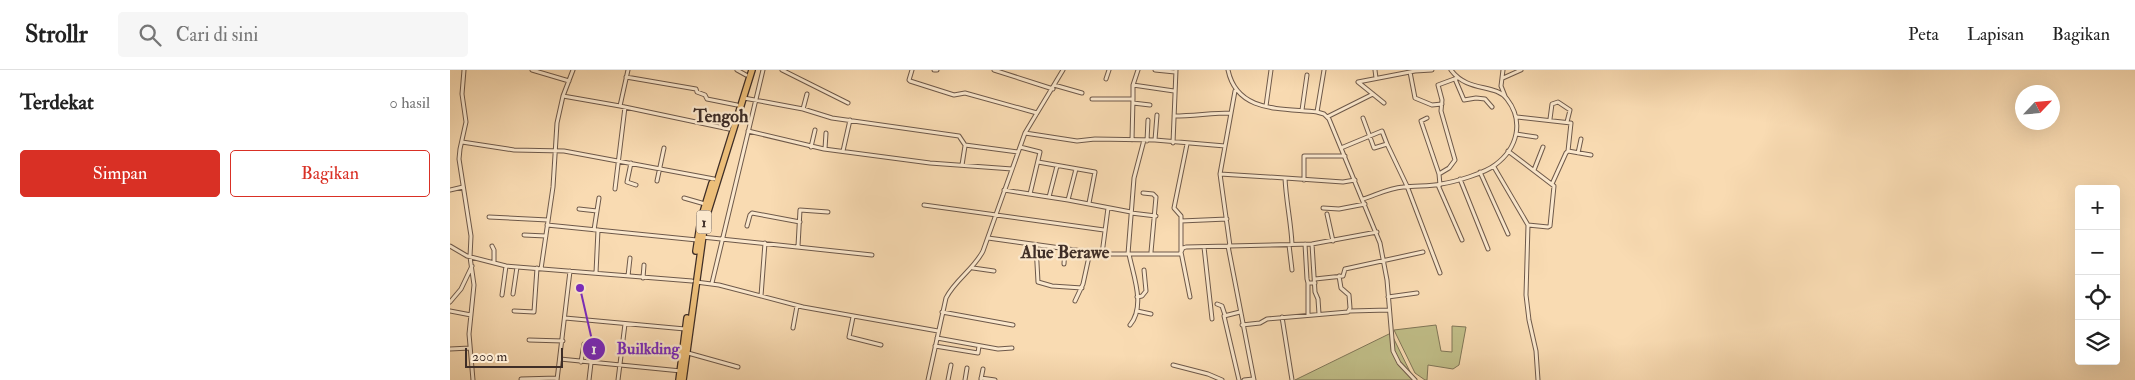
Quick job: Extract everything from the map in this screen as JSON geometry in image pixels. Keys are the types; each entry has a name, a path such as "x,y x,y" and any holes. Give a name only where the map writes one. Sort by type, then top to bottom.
{"highway":[{"name":"1","path":"680,380 705,204 752,70"},
{"name":"1","path":"699,243 747,73"},
{"name":"1","path":"684,380 688,353 691,300"}],"street":[{"path":"464,70 462,94 466,122 459,153 471,232 470,257 474,294 470,348 473,380"},
{"path":"532,70 569,81"},
{"path":"514,311 534,312 539,269 548,220 557,123 563,96 573,70"},
{"path":"615,189 622,106 628,70"},
{"path":"737,70 747,73"},
{"path":"712,284 721,239 763,70"},
{"path":"782,70 848,103"},
{"path":"912,70 910,81 954,95 963,93 1037,113"},
{"path":"994,70 1053,87 1082,93"},
{"path":"928,380 942,312 950,291 973,268 983,251 1025,132 1063,70"},
{"path":"1106,79 1109,70"},
{"path":"1132,140 1133,85 1138,70"},
{"path":"1155,70 1176,71 1173,143"},
{"path":"1228,70 1235,90 1220,174 1242,325 1254,379 1244,380"},
{"path":"1266,106 1271,70"},
{"path":"1316,112 1324,70"},
{"path":"1375,70 1376,78"},
{"path":"1384,103 1358,82 1410,72 1432,70"},
{"path":"1451,70 1464,100 1485,99 1492,107"},
{"path":"1363,199 1406,186 1439,185 1494,167 1508,151 1516,134 1517,116 1501,87 1503,70"},
{"path":"1502,79 1521,70"},
{"path":"1410,72 1416,98 1432,105 1442,104"},
{"path":"1302,110 1307,75"},
{"path":"626,77 696,89 697,92 705,95 707,99 737,106"},
{"path":"1456,78 1464,83 1495,91 1505,96"},
{"path":"1439,174 1449,168 1455,160 1441,110 1442,104 1438,85 1456,78"},
{"path":"1133,85 1174,91"},
{"path":"1235,90 1249,101 1266,106 1316,112 1327,117 1377,232 1384,260 1392,346 1395,358 1415,380"},
{"path":"803,109 808,94"},
{"path":"1327,117 1373,94"},
{"path":"563,96 622,106 730,129"},
{"path":"743,98 803,109 832,118 959,136 965,145 962,165"},
{"path":"1092,99 1133,101 1150,105"},
{"path":"1550,120 1552,104 1558,102 1570,110 1567,122"},
{"path":"1174,116 1230,113"},
{"path":"1155,140 1157,115"},
{"path":"1517,116 1572,123 1568,152 1552,184"},
{"path":"1362,118 1374,148 1387,144"},
{"path":"1426,118 1421,121 1439,174 1439,185 1462,240"},
{"path":"844,151 850,120"},
{"path":"1130,325 1137,311 1137,297 1128,254 1134,178 1145,141 1148,120"},
{"path":"811,147 815,130"},
{"path":"748,131 811,147 930,162 1012,169"},
{"path":"1341,148 1382,131 1440,273"},
{"path":"1025,132 1078,141 1095,139 1155,140 1225,146"},
{"path":"825,149 826,133"},
{"path":"1516,134 1536,137"},
{"path":"1578,153 1581,139"},
{"path":"462,142 514,150 556,150 714,179"},
{"path":"1187,144 1174,208 1180,213 1181,252 1190,296"},
{"path":"965,145 1018,152"},
{"path":"1020,147 1039,150 1030,194"},
{"path":"1534,170 1543,147"},
{"path":"658,182 664,148"},
{"path":"1508,151 1554,186 1550,226 1528,225"},
{"path":"1568,152 1591,155"},
{"path":"1304,180 1304,156 1344,156"},
{"path":"1038,162 1095,173 1089,203"},
{"path":"630,163 627,182 636,185"},
{"path":"1049,197 1057,166"},
{"path":"1494,167 1528,225 1526,295 1536,351 1538,380"},
{"path":"1068,200 1076,169"},
{"path":"1480,172 1508,234"},
{"path":"1220,174 1343,182 1355,180"},
{"path":"1286,178 1286,202 1290,208 1292,270"},
{"path":"1460,179 1488,249"},
{"path":"450,190 463,187"},
{"path":"1004,190 1089,203 1131,213 1156,216"},
{"path":"1143,193 1156,195 1156,216 1151,252"},
{"path":"596,273 596,230 599,198"},
{"path":"684,198 705,204"},
{"path":"1323,208 1339,209 1365,204"},
{"path":"924,205 1104,230"},
{"path":"1102,254 1108,208"},
{"path":"579,209 597,211"},
{"path":"798,246 799,212 802,209 828,212"},
{"path":"747,226 752,213 800,222"},
{"path":"1327,214 1333,241"},
{"path":"489,217 548,220"},
{"path":"1181,220 1227,219"},
{"path":"547,225 699,243 721,239 872,254"},
{"path":"988,238 1102,254 1151,252 1175,254 1181,252 1184,248 1312,244 1377,232"},
{"path":"524,235 546,236"},
{"path":"761,296 765,243"},
{"path":"1036,244 1039,282 1052,286 1082,288"},
{"path":"1305,244 1308,315"},
{"path":"1312,244 1319,314"},
{"path":"450,246 470,257 506,266 712,284 797,306 938,331"},
{"path":"492,246 494,250 494,263"},
{"path":"1204,247 1212,319"},
{"path":"1064,264 1065,248"},
{"path":"1075,301 1082,288 1090,252"},
{"path":"1308,282 1343,276 1345,269 1423,252"},
{"path":"628,276 630,258"},
{"path":"643,278 644,265"},
{"path":"450,302 461,289 472,266"},
{"path":"502,295 506,266"},
{"path":"513,294 517,267"},
{"path":"973,268 994,271"},
{"path":"1137,297 1142,296 1146,291 1144,270"},
{"path":"521,379 557,379 566,318 570,271"},
{"path":"1339,276 1341,288 1349,294 1349,311"},
{"path":"1388,297 1417,293"},
{"path":"1218,304 1222,306 1225,315 1230,349 1239,380"},
{"path":"793,328 797,306"},
{"path":"1242,325 1260,323 1266,319 1282,317 1349,311 1389,310"},
{"path":"450,311 471,315"},
{"path":"1137,311 1151,314"},
{"path":"942,312 1013,325"},
{"path":"1225,315 1240,312"},
{"path":"853,317 849,337 882,345"},
{"path":"1282,317 1292,380"},
{"path":"566,318 686,329"},
{"path":"618,380 625,323"},
{"path":"937,338 998,349 1012,348"},
{"path":"529,340 563,342"},
{"path":"581,362 584,344"},
{"path":"935,346 978,353 979,346"},
{"path":"450,349 470,348"},
{"path":"688,353 738,367"},
{"path":"560,359 680,371"},
{"path":"589,380 591,363"},
{"path":"948,380 951,365"},
{"path":"1173,365 1208,374 1222,380"},
{"path":"965,380 967,368"},
{"path":"982,369 981,379 995,380"}],"shaded area":[{"path":"1436,325 1441,351 1452,352 1452,326 1466,327 1459,365 1453,369 1428,365 1427,380 1425,380 1415,373 1394,330"},
{"path":"1391,333 1414,380 1295,380"}],"place":[{"name":"Builkding","path":"580,288"}],"district":[{"name":"Tengoh","path":"721,116"},
{"name":"Alue Berawe","path":"1065,252"}]}
